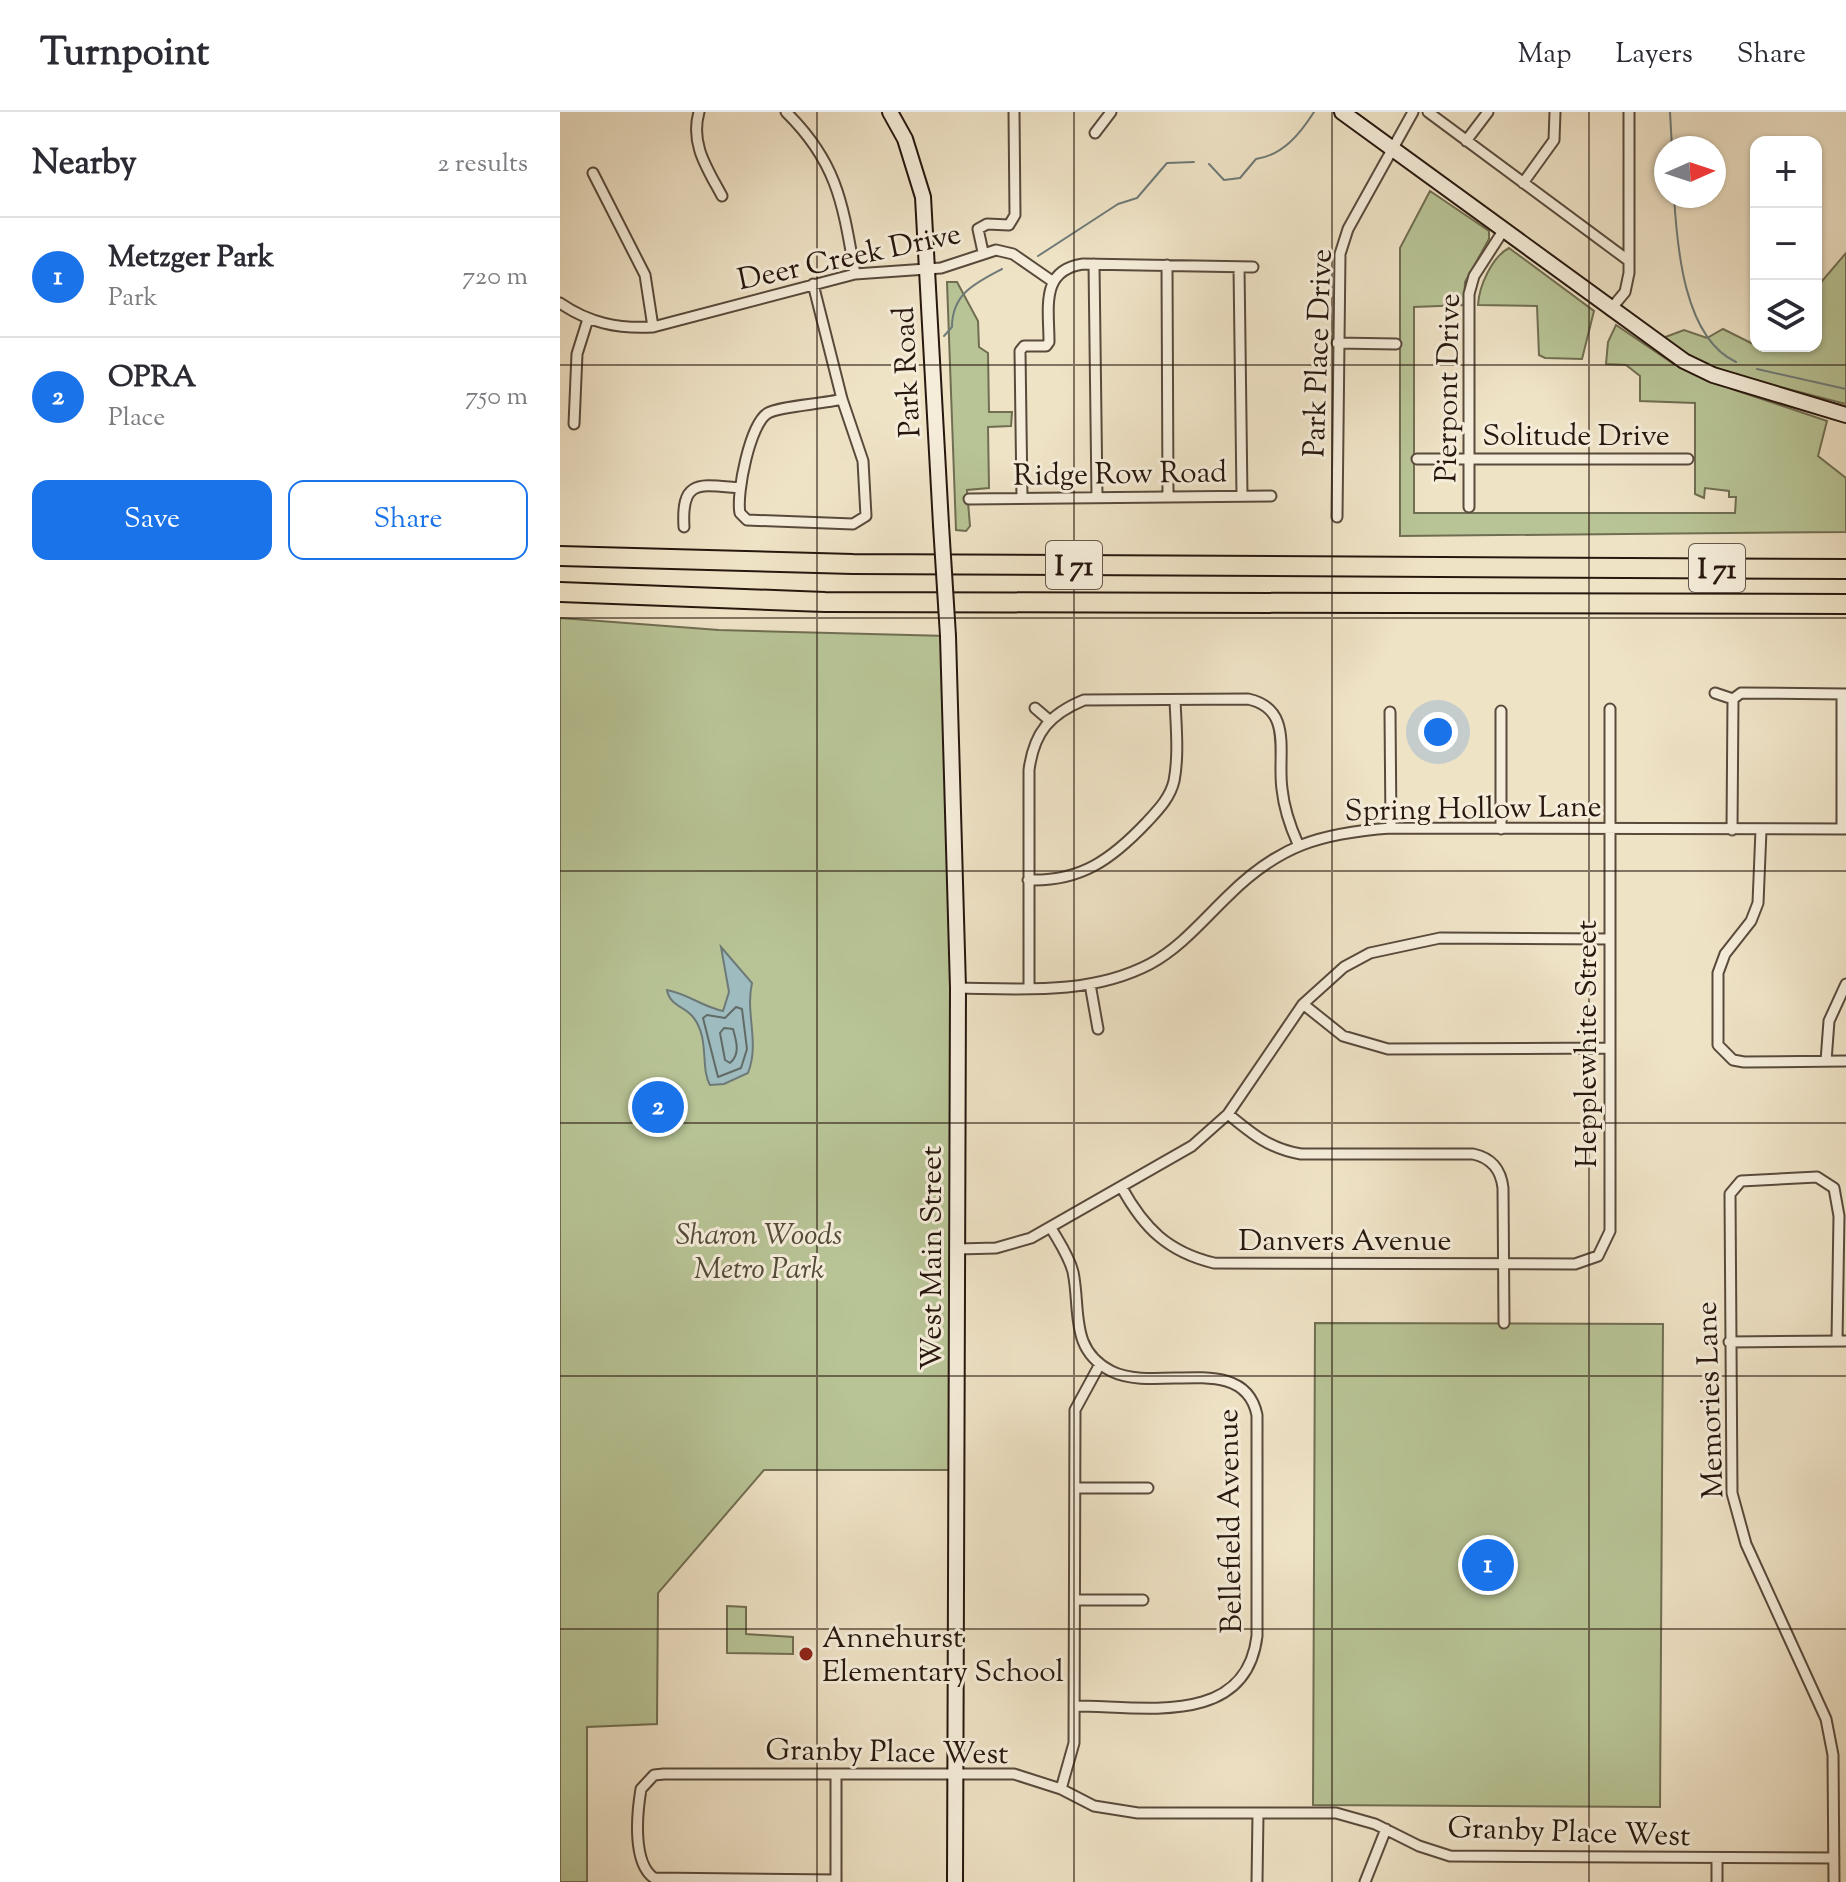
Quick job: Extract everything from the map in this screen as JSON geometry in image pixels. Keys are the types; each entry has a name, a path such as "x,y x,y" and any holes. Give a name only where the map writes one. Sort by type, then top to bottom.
{"highway":[{"name":"I 71","path":"560,556 853,564 1846,569"},
{"name":"I 71","path":"560,592 840,602 1846,604"}],"main road":[{"path":"1342,112 1658,345 1713,375 1846,415"},
{"name":"Park Road","path":"892,113 916,168 923,197 948,636"},
{"name":"West Main Street","path":"948,636 958,988 955,1882"}],"street":[{"path":"699,112 695,130 697,146 722,196"},
{"path":"786,112 820,149 832,175 845,215 855,274"},
{"path":"983,252 978,229 987,224 1009,225 1015,215 1014,112"},
{"path":"1095,133 1111,112"},
{"name":"Park Place Drive","path":"1337,517 1338,268 1344,240 1413,112"},
{"path":"1428,112 1629,261"},
{"path":"1466,141 1488,112"},
{"path":"1523,183 1554,140 1555,112"},
{"path":"1610,310 1625,292 1629,261 1629,112"},
{"path":"593,173 645,275 653,327"},
{"name":"Pierpont Drive","path":"1469,507 1469,294 1474,276 1503,231"},
{"name":"Deer Creek Drive","path":"560,303 588,319 620,328 653,327 855,274 927,269 962,262 983,252 1013,254 1052,281"},
{"path":"1094,264 1097,497"},
{"path":"1022,498 1020,351 1024,346 1046,346 1049,342 1052,281 1068,267 1094,264 1253,267"},
{"path":"1167,265 1168,497"},
{"path":"1239,267 1242,496"},
{"path":"813,284 842,399 863,461 866,516 853,524 747,520 740,513 740,488 759,421 769,412 842,399"},
{"path":"574,424 575,365 588,319"},
{"path":"1337,343 1396,344"},
{"name":"Solitude Drive","path":"1417,459 1688,459"},
{"path":"684,527 682,503 688,492 698,486 710,485 740,488"},
{"name":"Ridge Row Road","path":"969,499 1271,496"},
{"path":"1715,693 1733,699"},
{"path":"1733,699 1741,693 1844,694 1844,829"},
{"path":"1029,989 1032,750 1049,720 1061,710 1084,700 1248,699 1263,702 1274,712 1280,725 1281,785 1286,816 1298,844"},
{"path":"1732,830 1733,699"},
{"path":"1028,880 1065,878 1102,864 1118,853 1162,807 1174,783 1175,700"},
{"path":"1035,708 1049,720"},
{"name":"Hepplewhite Street","path":"1598,1256 1610,1231 1610,709"},
{"path":"1501,711 1501,829"},
{"path":"1390,712 1391,828"},
{"name":"Spring Hollow Lane","path":"958,988 1029,989 1090,984 1147,965 1168,953 1261,865 1298,844 1344,832 1391,828 1844,829"},
{"path":"1761,830 1758,903 1751,921 1725,954 1718,973 1716,1034 1724,1054 1744,1062 1846,1061"},
{"path":"958,1249 996,1248 1031,1238 1192,1146 1228,1114 1303,1004 1344,967 1370,953 1440,938 1610,939"},
{"path":"1090,984 1098,1029"},
{"path":"1826,1061 1829,1021 1846,984"},
{"path":"1303,1004 1343,1036 1364,1045 1388,1049 1610,1048"},
{"path":"1228,1114 1261,1141 1280,1151 1301,1154 1473,1154 1489,1160 1502,1179 1504,1323"},
{"name":"Memories Lane","path":"1834,1882 1833,1755 1826,1719 1746,1544 1732,1493 1730,1194 1735,1186 1748,1179 1817,1177 1834,1188 1839,1216 1842,1341"},
{"name":"Danvers Avenue","path":"1122,1188 1138,1216 1160,1240 1183,1254 1214,1263 1575,1264 1598,1256"},
{"path":"1051,1228 1072,1270 1075,1319 1082,1341 1100,1364 1075,1410 1074,1743 1061,1789"},
{"path":"1729,1342 1842,1341"},
{"name":"Bellefield Avenue","path":"1075,1706 1166,1706 1210,1701 1238,1684 1248,1671 1257,1636 1257,1415 1253,1398 1243,1385 1227,1379 1134,1378 1100,1364"},
{"path":"1075,1488 1148,1488"},
{"path":"1075,1600 1143,1600"},
{"name":"Granby Place West","path":"836,1881 664,1880 646,1872 640,1856 640,1798 646,1781 664,1774 1014,1774 1061,1789 1094,1806 1138,1813 1336,1813 1386,1829 1419,1846 1450,1856 1834,1858"},
{"path":"836,1774 836,1881"},
{"path":"1257,1882 1258,1814"},
{"path":"1365,1882 1386,1829"},
{"path":"1717,1859 1717,1882"}],"green space":[{"path":"1430,191 1489,231 1489,239 1465,282 1464,305 1414,307 1414,513 1735,513 1736,497 1729,497 1729,491 1705,488 1704,498 1695,494 1695,403 1640,401 1640,376 1626,365 1606,364 1608,342 1616,325 1674,364 1735,390 1827,421 1818,456 1846,478 1846,532 1400,536 1400,248"},
{"path":"1509,248 1594,311 1582,359 1545,358 1539,355 1537,306 1478,305 1488,273 1497,258"},
{"path":"1846,253 1846,404 1718,371 1660,339 1684,330 1707,338 1723,329 1750,342 1750,352 1822,352 1822,281"},
{"path":"947,282 957,282 978,321 979,347 988,353 989,412 1012,412 1011,426 988,427 989,488 967,490 970,526 966,531 956,530"},
{"name":"Sharon Woods Metro Park","path":"560,618 719,630 948,636 955,821 955,1470 764,1470 658,1593 657,1724 587,1727 587,1882 560,1882"},
{"path":"1315,1323 1663,1324 1660,1807 1313,1805"},
{"path":"727,1606 746,1607 746,1634 793,1637 793,1654 727,1653"}],"water":[{"path":"721,947 752,983 753,1050 748,1073 724,1084 710,1085 698,1025 689,1013 674,1003 667,990 723,1011 729,992"}],"waterway":[{"path":"1209,164 1224,180 1240,178 1256,159 1266,157 1290,142 1314,112"},
{"path":"1670,112 1671,136"},
{"path":"1038,256 1118,204 1137,198 1167,163 1194,162"},
{"path":"1675,208 1681,265 1694,312 1719,350 1736,362"},
{"path":"944,336 952,327 956,306 967,291 1002,269"},
{"path":"1757,369 1846,389"}],"place":[{"name":"OPRA","path":"658,1107"},
{"name":"Metzger Park","path":"1488,1565"},
{"name":"Annehurst Elementary School","path":"806,1654"}]}
